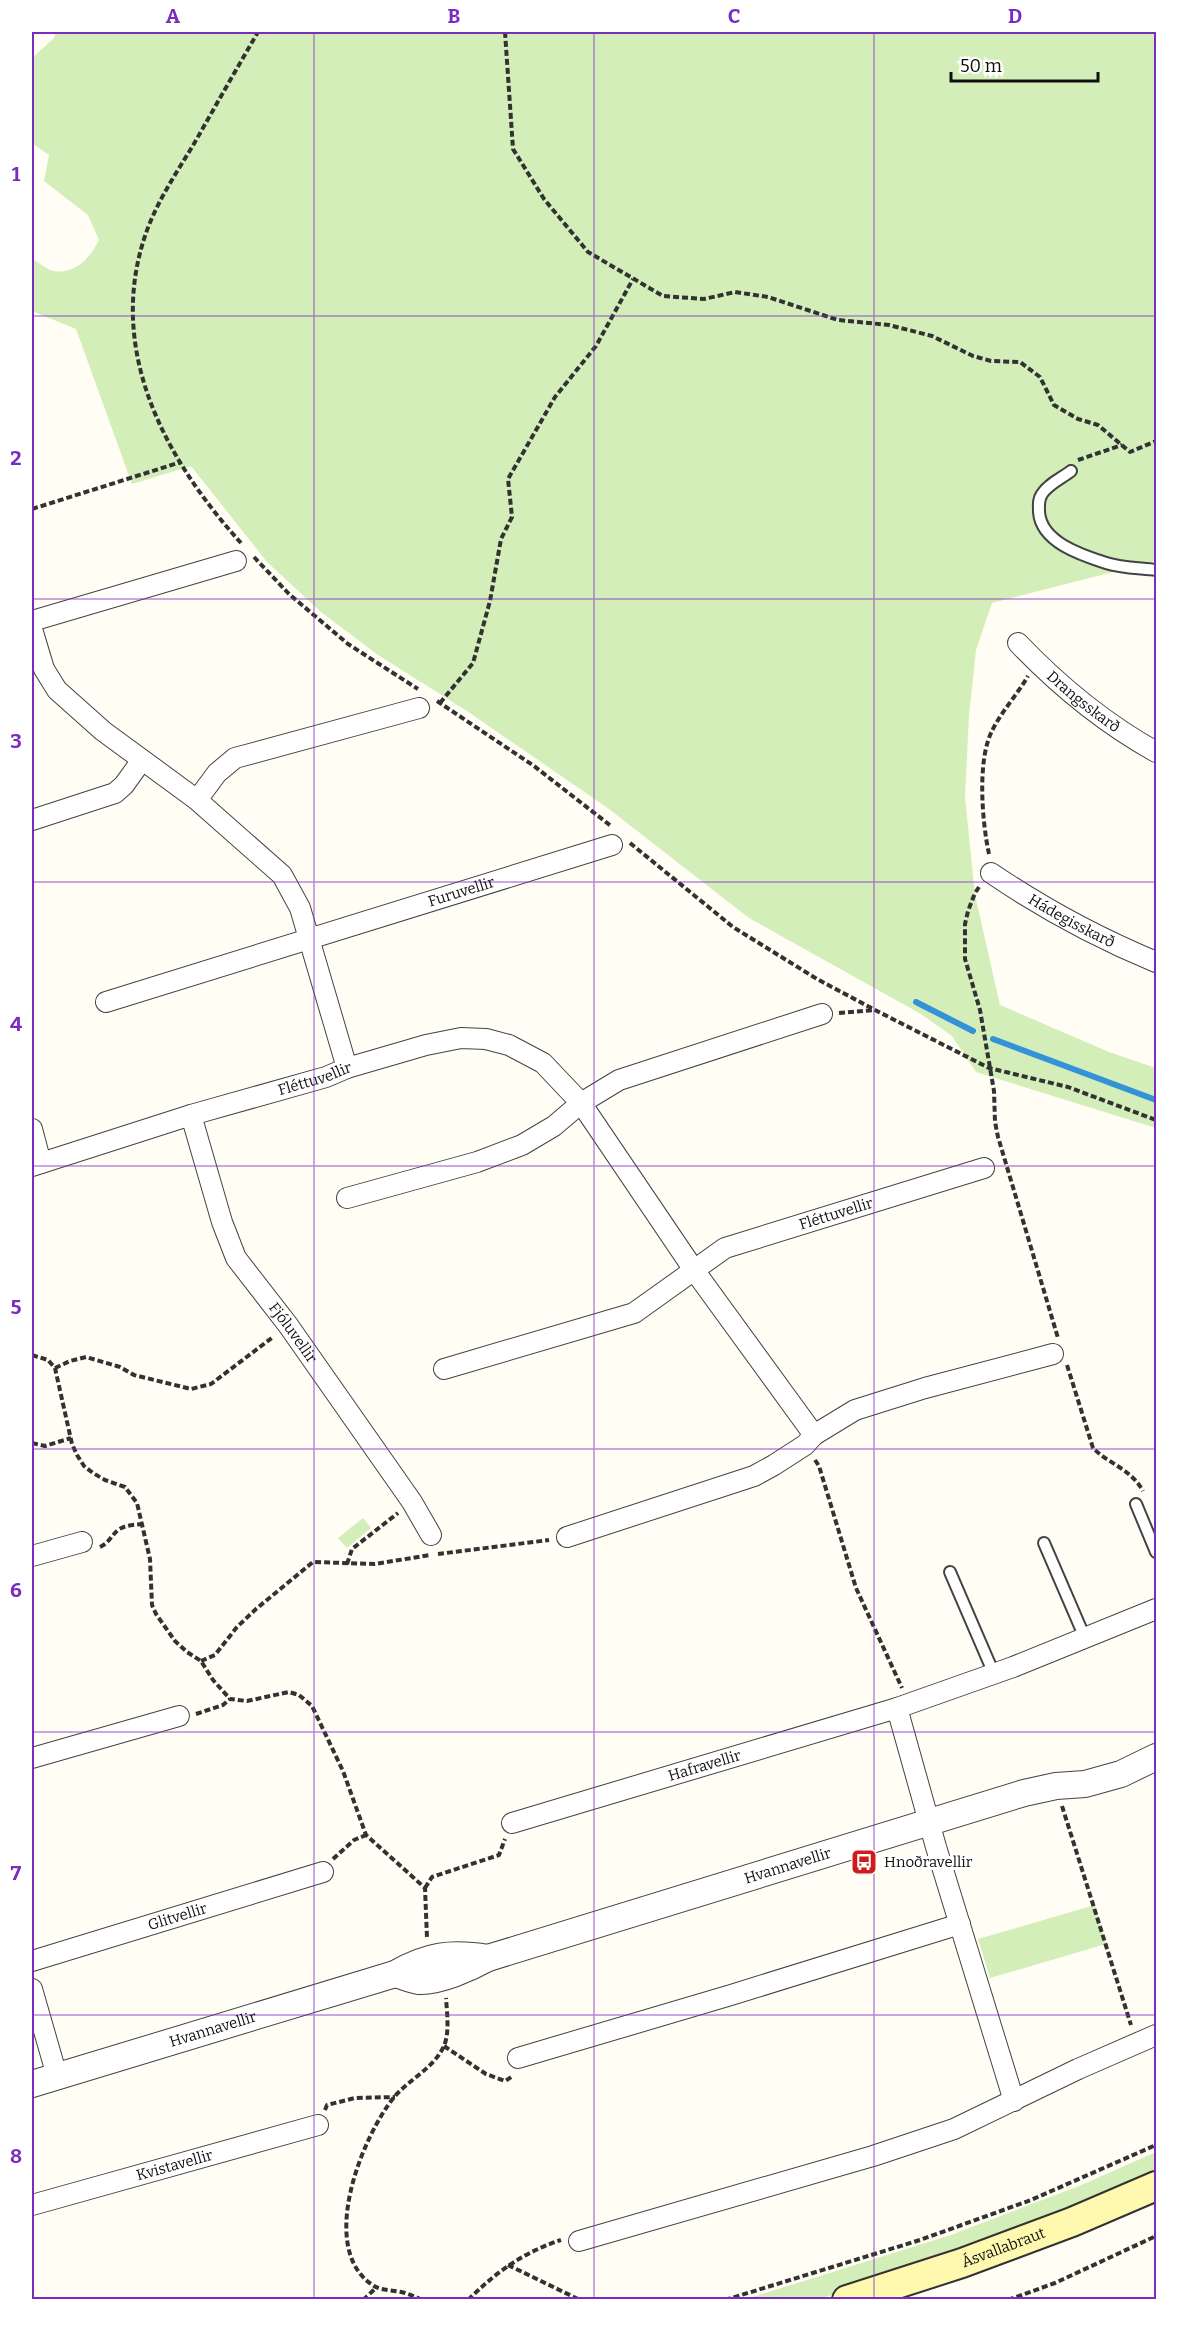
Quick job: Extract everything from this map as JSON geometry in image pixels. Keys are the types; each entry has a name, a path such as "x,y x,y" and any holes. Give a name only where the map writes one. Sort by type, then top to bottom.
{"main road":[{"name":"Ásvallabraut","path":"847,2300 962,2263 1072,2222 1156,2186"},
{"name":"Ásvallabraut","path":"907,2300 1031,2256 1156,2205"}],"street":[{"path":"32,621 236,561"},
{"path":"32,629 44,669 57,690 103,731 197,800 282,875 300,908 311,938 347,1068"},
{"name":"Drangsskarð","path":"1018,643 1086,706 1113,726 1156,752"},
{"path":"197,800 217,773 235,758 425,700"},
{"path":"32,820 115,794 142,760"},
{"name":"Furuvellir","path":"106,1002 618,839"},
{"name":"Hádegisskarð","path":"991,873 1030,900 1071,923 1156,962"},
{"path":"347,1198 454,1169 522,1145 554,1126 581,1103 620,1080 822,1014"},
{"name":"Fléttuvellir","path":"36,1165 191,1115 326,1077 347,1068 426,1045 461,1038 486,1039 509,1045 543,1063 581,1103 809,1440"},
{"name":"Fjóluvellir","path":"191,1115 222,1222 236,1258 288,1325 412,1502 431,1535"},
{"path":"32,1129 36,1165"},
{"name":"Fléttuvellir","path":"444,1369 634,1313 725,1248 984,1168"},
{"path":"567,1537 754,1476 855,1410 925,1388 1060,1353"},
{"path":"32,1556 82,1542"},
{"name":"Hafravellir","path":"512,1823 903,1706 994,1674 1156,1609"},
{"path":"903,1706 929,1823 1014,2101"},
{"path":"32,1758 179,1716"},
{"name":"Hvannavellir","path":"32,2084 395,1974 413,1980 430,1980 468,1968 488,1958 929,1823 1056,1786 1085,1784 1121,1774 1156,1757"},
{"name":"Glitvellir","path":"32,1961 322,1872"},
{"path":"518,2058 960,1924"},
{"path":"32,1989 57,2076"},
{"path":"579,2241 873,2156 954,2129 1078,2069 1150,2038"},
{"name":"Kvistavellir","path":"32,2205 318,2126"}],"lane":[{"path":"1071,471 1047,487 1041,495 1038,503 1040,520 1047,534 1074,551 1107,563 1156,570"},
{"path":"1136,1504 1156,1552"},
{"path":"1044,1542 1085,1638"},
{"path":"950,1572 994,1674"}],"path":[{"path":"258,32 166,188 149,226 134,280 132,302 134,336 141,375 153,410 181,462 235,536 274,579 348,645 425,700 440,703 552,779 618,839 733,927 817,979 989,1068 1068,1087 1156,1120"},
{"path":"506,32 513,149 544,199 588,252 663,296 704,299 735,292 768,297 838,320 889,325 932,336 973,356 991,361 1020,362 1040,377 1054,405 1078,419 1098,425 1130,452 1156,441"},
{"path":"440,703 473,663 490,601 501,539 512,517 508,479 555,397 596,346 633,279"},
{"path":"1071,471 1078,460 1122,445"},
{"path":"32,509 181,462"},
{"path":"1036,662 992,731 985,750 982,795 991,873 975,893 968,911 965,959 980,1010 994,1091 994,1122 1060,1353 1093,1448 1102,1457 1129,1473 1146,1497"},
{"path":"822,1014 875,1010"},
{"path":"56,1368 86,1357 112,1364 134,1375 191,1389 203,1388 288,1325"},
{"path":"32,1355 48,1360 56,1368 71,1438 84,1466 105,1480 125,1486 137,1503 150,1559 152,1605 175,1641 201,1661 213,1680 230,1699 247,1701 289,1692 299,1695 312,1706 343,1771 366,1835 424,1888"},
{"path":"32,1443 45,1446 71,1438"},
{"path":"809,1440 856,1588 903,1706"},
{"path":"347,1564 352,1549 412,1502"},
{"path":"82,1542 100,1547 107,1544 119,1530 127,1526 142,1524"},
{"path":"201,1661 215,1655 243,1621 299,1571 313,1562 375,1564 567,1537"},
{"path":"179,1716 204,1713 230,1699"},
{"path":"1056,1786 1132,2030 1150,2038"},
{"path":"427,1940 424,1888 432,1876 499,1855 512,1823"},
{"path":"322,1872 339,1852 354,1840 366,1835"},
{"path":"422,2300 404,2293 376,2288 362,2276 349,2255 346,2242 346,2221 355,2175 385,2110 395,2097 425,2071 444,2046 446,1996"},
{"path":"444,2046 486,2074 505,2081 512,2078 518,2058"},
{"path":"318,2126 327,2105 355,2098 395,2097"},
{"path":"725,2300 920,2240 1031,2200 1156,2145"},
{"path":"1008,2300 1054,2283 1156,2235"},
{"path":"468,2300 489,2279 508,2265 546,2245 569,2237 579,2241"},
{"path":"508,2265 580,2300"},
{"path":"363,2300 376,2288"}],"green space":[{"path":"56,32 1156,32 1156,561 992,603 976,650 969,715 965,797 975,895 1000,1005 1109,1052 1156,1068 1156,1128 976,1072 952,1036 921,1014 749,918 609,809 470,713 378,655 321,612 267,562 191,466 132,484 76,329 32,311 32,259 48,269 61,272 75,267 87,258 99,240 88,215 44,181 49,155 32,143 32,58 54,38"},
{"path":"363,1518 371,1528 347,1548 338,1538"},
{"path":"1095,1905 1106,1944 990,1978 978,1939"},
{"path":"1156,2152 1156,2178 961,2255 819,2299 743,2300 951,2235 1079,2186"}],"waterway":[{"path":"916,1002 973,1031"},
{"path":"993,1039 1156,1100"}],"place":[{"name":"Hnoðravellir","path":"864,1862"}]}
